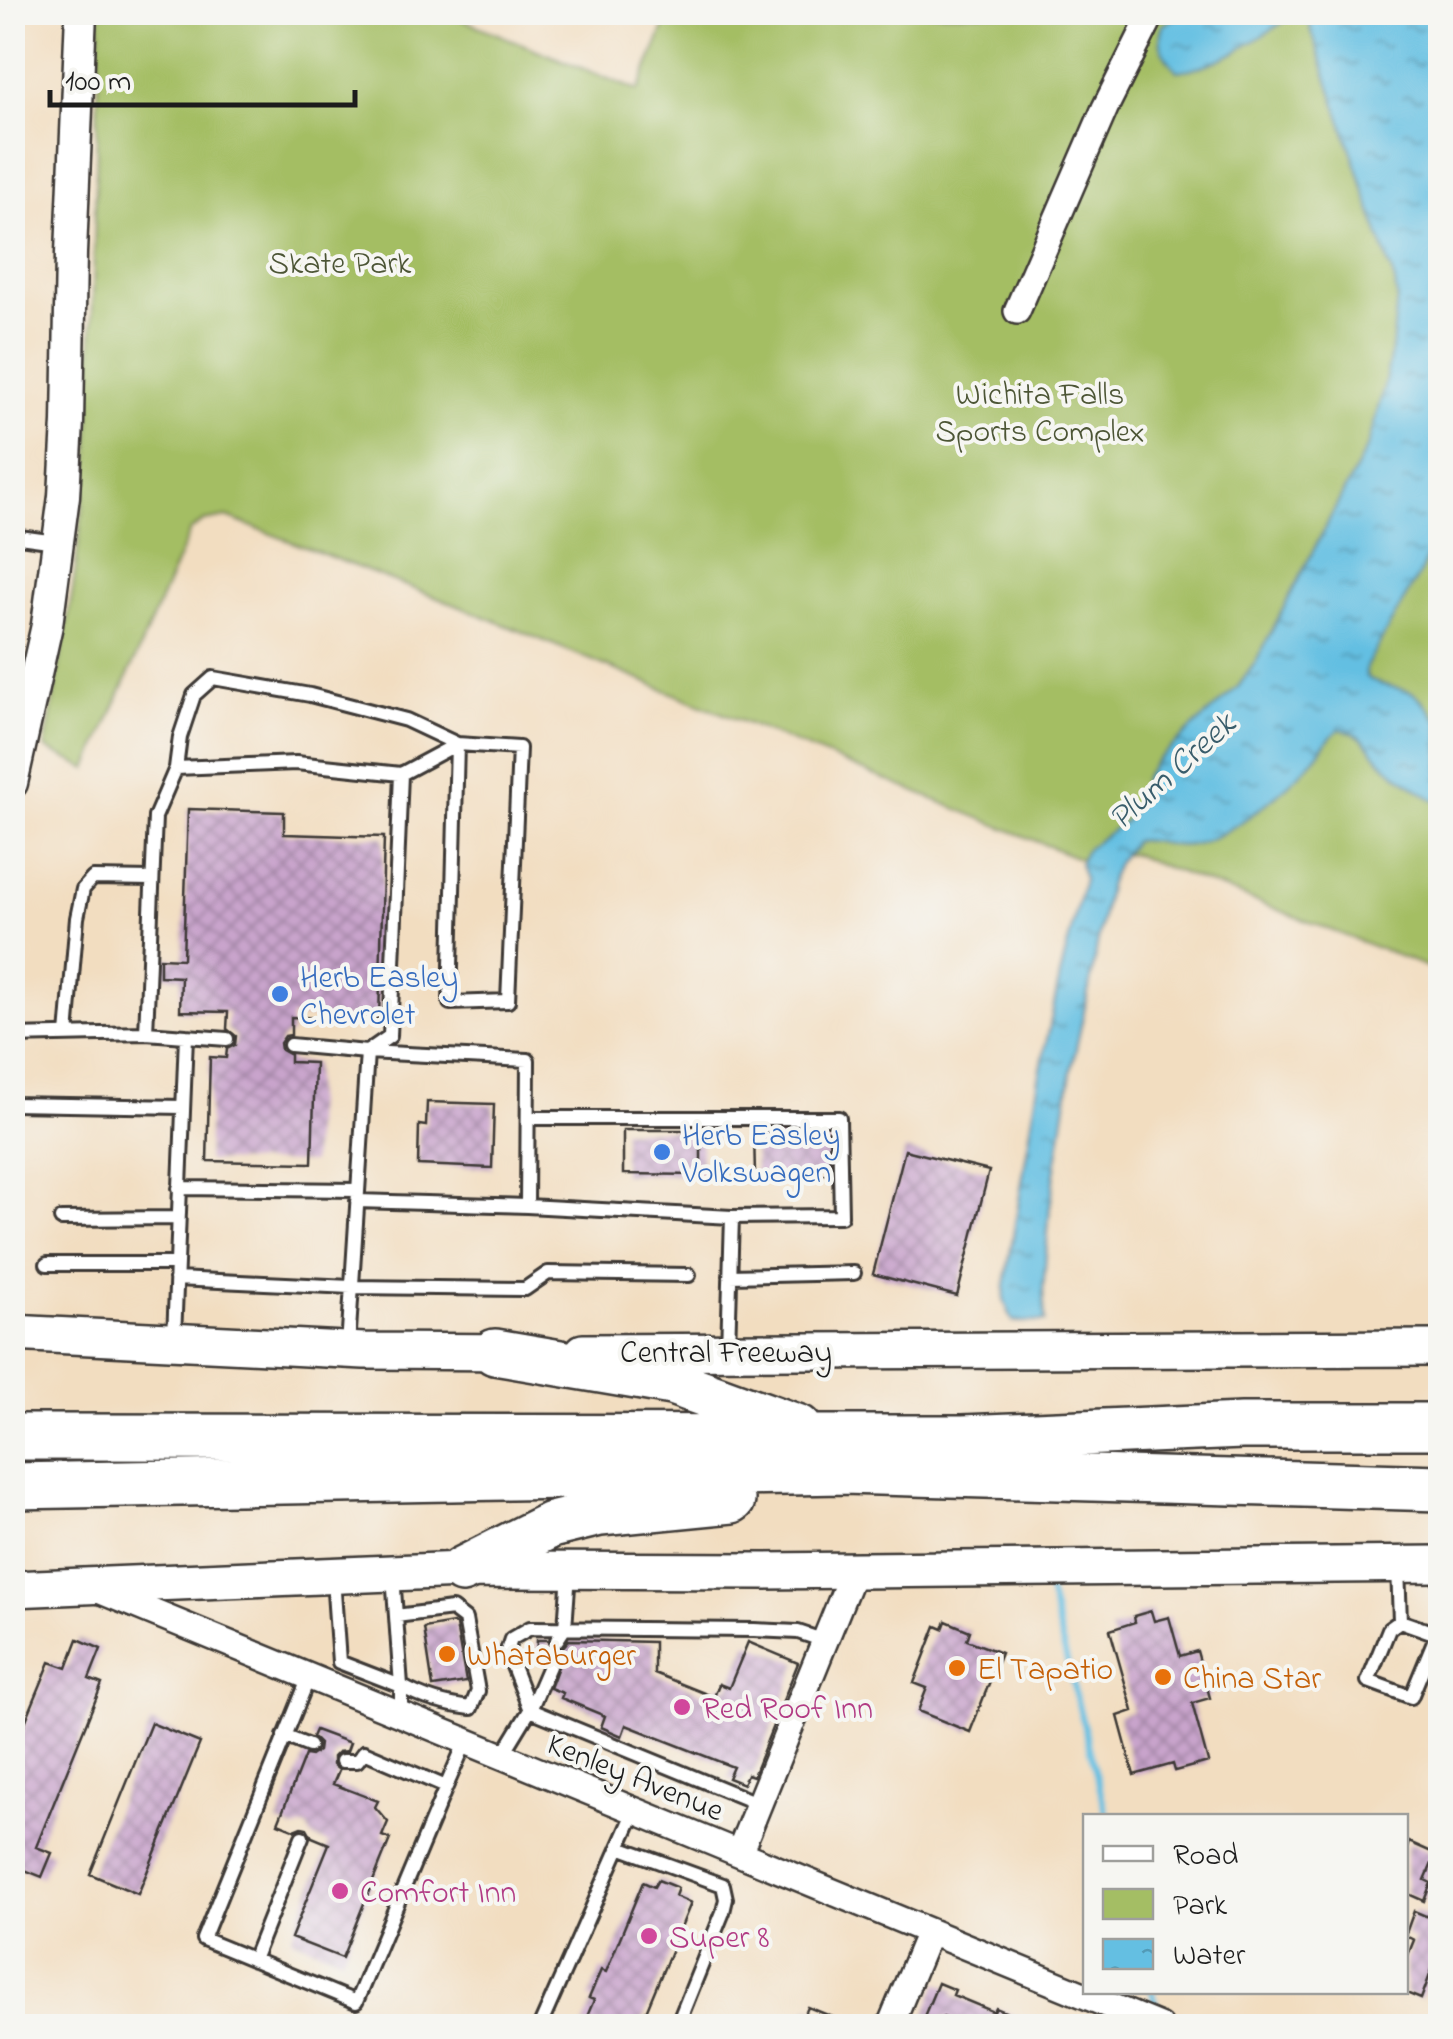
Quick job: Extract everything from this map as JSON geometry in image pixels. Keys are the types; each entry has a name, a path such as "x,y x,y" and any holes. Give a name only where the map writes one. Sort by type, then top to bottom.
{"highway":[{"path":"495,1352 672,1382 836,1455"},
{"path":"1242,1426 1346,1400 1440,1398"},
{"path":"12,1486 836,1455 963,1438 1242,1426 1440,1426"},
{"path":"12,1437 836,1455 1440,1488"},
{"path":"462,1570 552,1525 600,1513 729,1500 836,1455"}],"main road":[{"name":"Central Freeway","path":"12,1333 348,1350 495,1352 1440,1348"},
{"path":"12,1590 462,1570 1440,1564"}],"street":[{"path":"12,783 47,626 59,542 68,422 80,12"},
{"path":"1017,311 1105,108 1153,12"},
{"path":"739,1854 854,1569"},
{"name":"Kenley Avenue","path":"88,1586 1159,2026"},
{"path":"890,2026 929,1932"}],"lane":[{"path":"12,536 59,542"},
{"path":"146,1033 154,818 176,768 180,737 194,694 213,678 310,695 406,720 457,744 519,748 508,1001 450,1003 457,744"},
{"path":"176,768 296,763 401,774 457,744"},
{"path":"367,1052 390,1036 401,774"},
{"path":"67,1035 76,918 83,889 93,878 152,879"},
{"path":"12,1036 146,1033 227,1039"},
{"path":"174,1341 186,1036"},
{"path":"290,1046 528,1060 526,1206"},
{"path":"348,1350 367,1052"},
{"path":"12,1104 183,1107"},
{"path":"179,1188 732,1216 841,1216 839,1118 528,1118"},
{"path":"728,1352 732,1216"},
{"path":"61,1218 177,1218"},
{"path":"46,1264 176,1264"},
{"path":"176,1279 525,1290 548,1273 688,1275"},
{"path":"730,1276 854,1273"},
{"path":"1398,1564 1400,1622"},
{"path":"561,1634 569,1570"},
{"path":"393,1573 401,1714"},
{"path":"332,1575 339,1662 432,1700 471,1708 478,1691 465,1620 452,1609 396,1616"},
{"path":"1400,1622 1439,1634 1410,1698 1368,1681 1389,1629 1400,1622"},
{"path":"759,1804 530,1710 507,1652 511,1639 530,1628 561,1634 754,1630 798,1632 825,1641"},
{"path":"502,1756 530,1710 549,1666"},
{"path":"308,1676 203,1940 356,2002 466,1742"},
{"path":"284,1736 308,1746"},
{"path":"342,1761 358,1761 364,1752 446,1787"},
{"path":"540,2026 635,1811"},
{"path":"253,1960 302,1837"},
{"path":"620,1847 723,1885 726,1899 722,1912 676,2026"}],"green space":[{"name":"Wichita Falls Sports Complex","path":"100,13 446,13 638,91 670,13 1440,13 1440,972 1132,854 1080,859 471,611 227,517 204,521 190,531 88,769 45,748 73,589 89,457"}],"water":[{"path":"1186,12 1440,13 1440,520 1423,567 1366,667 1366,676 1413,693 1440,722 1440,804 1394,772 1363,740 1340,729 1290,783 1227,831 1187,845 1134,841 1117,863 1108,886 1071,1072 1050,1207 1043,1291 1045,1322 1013,1322 1004,1300 1005,1285 1039,1078 1084,879 1079,863 1086,849 1125,821 1138,803 1144,777 1156,761 1238,687 1255,663 1368,445 1392,348 1395,282 1307,17 1296,14 1225,57 1178,71 1163,51 1160,39 1163,25"}],"building":[{"name":"Herb Easley Chevrolet","path":"188,809 284,812 284,834 384,837 379,1019 291,1017 291,1035 280,1043 281,1050 290,1055 290,1062 315,1063 312,1163 207,1161 210,1057 226,1058 236,1036 227,1029 228,1012 180,1011 181,977 160,976 160,958 183,959"},
{"path":"427,1102 494,1104 492,1168 418,1165 419,1125 426,1126"},
{"name":"Herb Easley Volkswagen","path":"623,1130 701,1130 701,1175 623,1174"},
{"name":"Herb Easley Volkswagen","path":"829,1131 830,1174 755,1175 754,1132"},
{"path":"905,1150 989,1171 957,1296 873,1274"},
{"name":"China Star","path":"1151,1611 1154,1621 1169,1617 1180,1656 1197,1651 1210,1698 1192,1703 1208,1762 1175,1771 1173,1764 1134,1775 1118,1716 1133,1711 1110,1630 1135,1622 1134,1616"},
{"name":"El Tapatio","path":"946,1621 970,1631 967,1640 1001,1653 970,1732 918,1711 927,1688 914,1683 936,1626 943,1629"},
{"name":"Whataburger","path":"453,1623 466,1682 433,1687 424,1628"},
{"path":"78,1639 101,1649 89,1679 102,1684 36,1847 52,1853 42,1877 12,1865 12,1754 50,1662 67,1668"},
{"name":"Red Roof Inn","path":"537,1640 547,1640 557,1650 569,1640 654,1642 654,1673 714,1697 719,1684 729,1688 748,1642 798,1663 753,1776 747,1774 743,1784 728,1778 733,1767 626,1725 622,1736 601,1727 605,1716 561,1698 563,1693 550,1688 559,1664 552,1657 536,1661"},
{"path":"151,1723 200,1743 138,1894 90,1874"},
{"name":"Comfort Inn","path":"315,1730 350,1743 347,1751 333,1757 333,1765 339,1770 333,1784 378,1801 375,1807 388,1822 382,1836 390,1839 342,1958 291,1938 329,1844 312,1837 307,1828 295,1830 278,1823 305,1755 318,1751 319,1744 312,1737"},
{"path":"1409,1842 1436,1854 1425,1880 1431,1883 1424,1901 1408,1894"},
{"name":"Super 8","path":"658,1880 678,1888 675,1896 691,1903 640,2026 583,2026 594,2000 589,1998 601,1970 606,1972 643,1882 654,1887"},
{"path":"1414,1911 1440,1922 1440,1948 1421,1999 1408,1994 1408,1955 1414,1940 1408,1937"},
{"path":"938,1983 955,1990 953,1995 1039,2026 967,2026 943,2017 939,2026 920,2026"},
{"path":"808,2007 855,2026 800,2026"}],"waterway":[{"name":"Plum Creek","path":"1048,1588 1106,1814"},
{"name":"Plum Creek","path":"1153,1994 1156,2004"}],"place":[{"name":"Herb Easley Chevrolet","path":"280,994"},
{"name":"Herb Easley Volkswagen","path":"662,1152"},
{"name":"Whataburger","path":"447,1654"},
{"name":"El Tapatio","path":"957,1668"},
{"name":"China Star","path":"1163,1677"},
{"name":"Red Roof Inn","path":"682,1707"},
{"name":"Comfort Inn","path":"340,1891"},
{"name":"Super 8","path":"649,1936"}],"park label":[{"name":"Skate Park","path":"340,262"}]}
